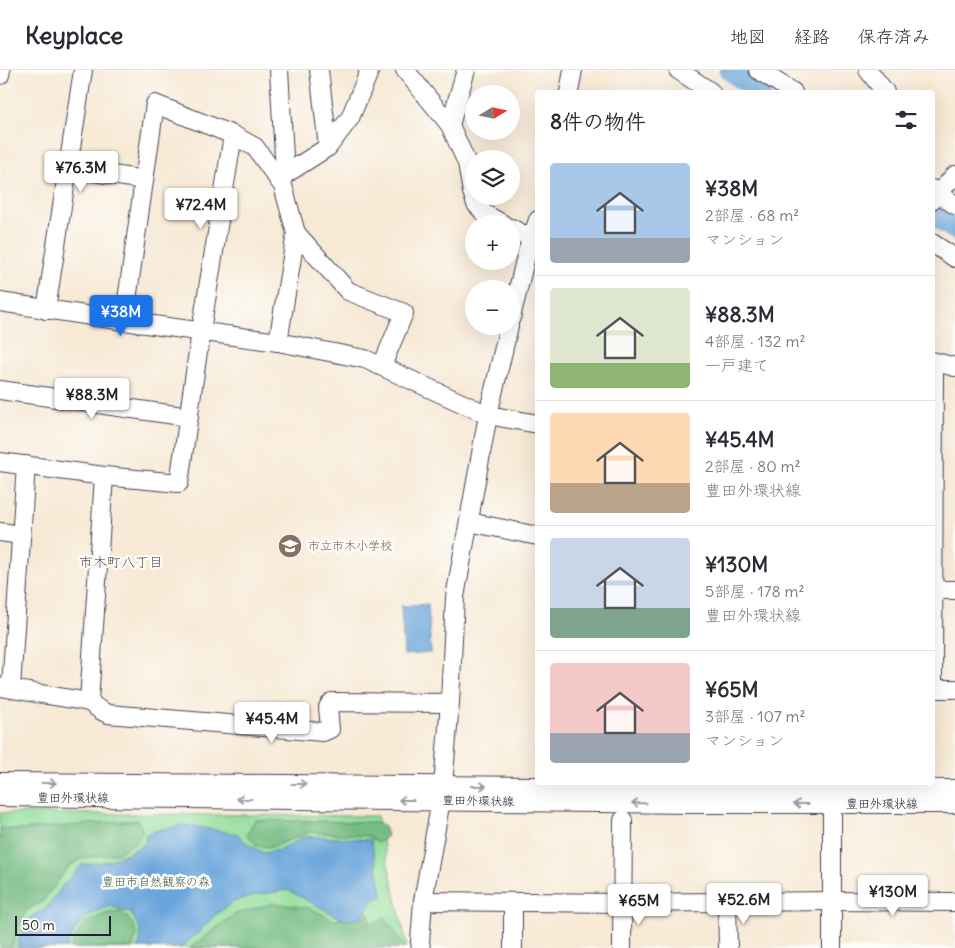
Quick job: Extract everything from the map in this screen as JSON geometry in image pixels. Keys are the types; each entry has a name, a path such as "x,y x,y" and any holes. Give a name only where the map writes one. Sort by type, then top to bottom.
{"street":[{"path":"0,75 1,70"},
{"path":"46,310 83,70"},
{"path":"278,342 296,233 283,186 279,70"},
{"path":"319,70 328,147"},
{"path":"282,176 328,147 350,118 369,72 368,70"},
{"path":"405,70 450,125 467,163 476,204 487,215"},
{"path":"450,125 466,70"},
{"path":"569,90 572,70"},
{"path":"678,70 708,90"},
{"path":"758,70 790,90"},
{"path":"868,70 883,90"},
{"path":"124,321 155,104 233,134 255,147 282,176"},
{"path":"0,462 104,476 179,483 201,331 233,134"},
{"path":"68,168 144,180"},
{"path":"935,193 955,175"},
{"path":"935,195 955,206"},
{"path":"296,233 348,291 404,313 382,366"},
{"path":"520,233 534,241 520,288"},
{"path":"935,246 955,258"},
{"path":"0,302 278,342 365,359 488,415 535,423"},
{"path":"421,948 423,901 442,793 450,703 455,597 488,415 507,335"},
{"path":"935,362 955,367"},
{"path":"0,390 189,417"},
{"path":"26,465 20,534 8,612 5,688 89,702 108,714 323,732 330,729 328,707 332,702 450,703"},
{"path":"89,702 104,476"},
{"path":"469,522 535,535"},
{"path":"0,532 20,534"},
{"path":"935,590 955,590"},
{"path":"935,689 955,689"},
{"name":"豊田外環状線","path":"0,782 442,793 694,804 832,791 955,789"},
{"path":"832,791 832,948"},
{"name":"豊田外環状線","path":"832,791 955,804"},
{"name":"豊田外環状線","path":"0,797 442,793"},
{"path":"622,948 623,820"},
{"path":"423,901 623,903 832,900 955,902"},
{"path":"727,901 728,948"},
{"path":"513,902 513,948"}],"green space":[{"name":"豊田市自然観察の森","path":"0,813 377,816 407,946 398,948 0,948"},
{"path":"137,820 143,831 136,842 118,853 83,858 69,866 44,900 26,911 11,948 0,948 0,828 18,830"},
{"path":"255,820 368,822 384,825 387,836 378,843 368,836 310,832 271,847 257,846 247,834"},
{"path":"274,903 309,908 336,921 351,911 363,907 369,913 370,925 385,917 405,948 190,948 235,914"},
{"path":"122,912 133,924 137,935 132,948 72,948 71,945 84,923 108,913"}],"water":[{"path":"428,604 431,653 404,655 401,606"},
{"path":"185,825 238,834 243,841 264,853 280,850 305,836 371,840 383,898 379,897 371,901 363,917 346,921 288,890 255,895 233,902 215,915 181,948 137,948 140,934 131,913 110,906 93,913 78,925 67,948 18,948 18,942 29,918 47,908 63,885 82,865 109,861 145,845 146,834"}],"waterway":[{"path":"730,70 758,90"},
{"path":"935,216 955,229"}],"place":[{"name":"市立市木小学校","path":"290,546"}],"district":[{"name":"市木町八丁目","path":"121,562"}]}
